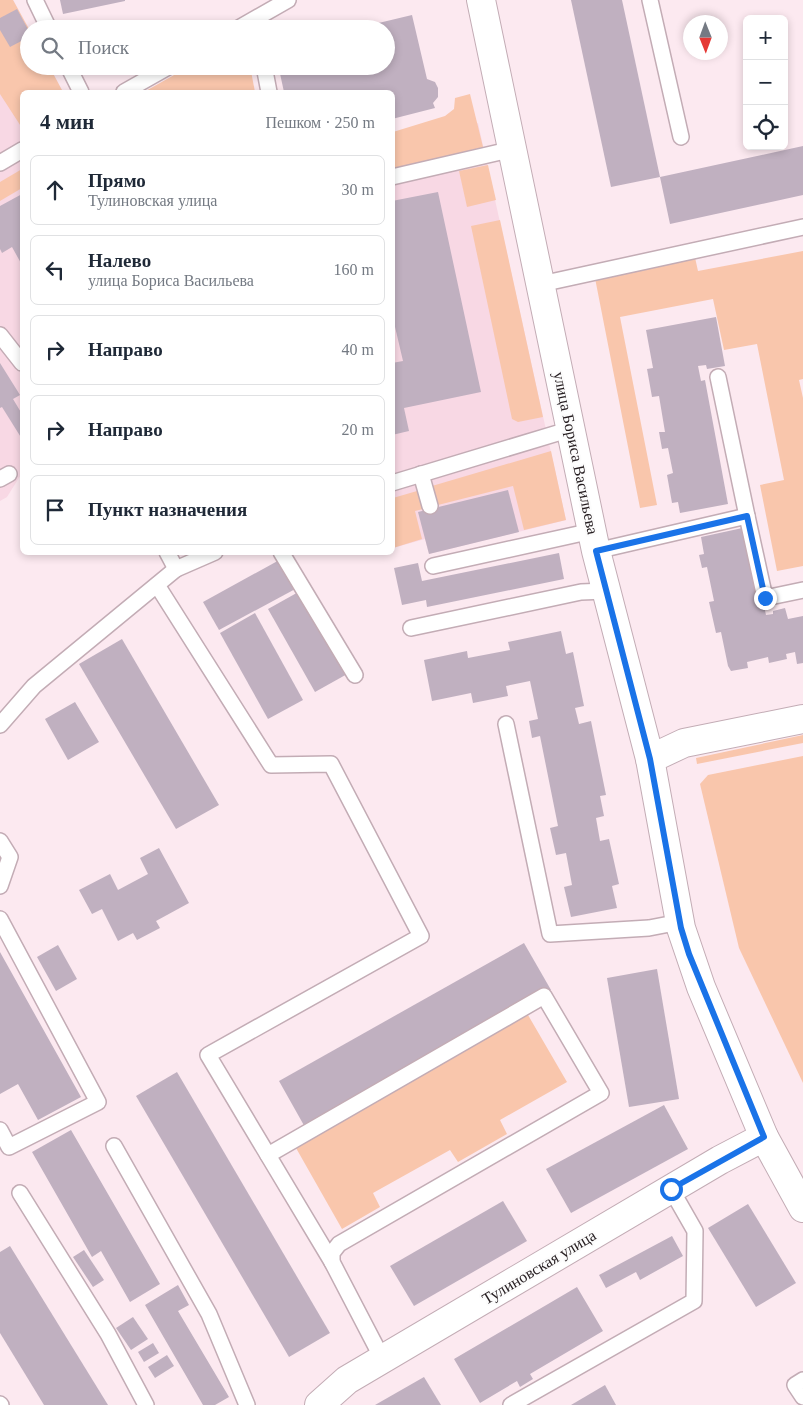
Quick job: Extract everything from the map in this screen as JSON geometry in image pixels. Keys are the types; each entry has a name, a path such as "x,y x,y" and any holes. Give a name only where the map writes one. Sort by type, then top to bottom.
{"street":[{"name":"улица Бориса Васильева","path":"481,0 594,541 650,759 680,922 701,987 764,1137 803,1208"},
{"path":"650,759 684,743 803,719"},
{"name":"Тулиновская улица","path":"319,1405 347,1380 671,1189 764,1137"}],"lane":[{"path":"35,0 45,20"},
{"path":"261,20 288,0"},
{"path":"650,0 681,137"},
{"path":"72,75 80,90"},
{"path":"128,90 154,75"},
{"path":"266,75 269,90"},
{"path":"395,176 513,149"},
{"path":"0,163 20,151"},
{"path":"541,284 803,227"},
{"path":"0,335 20,360"},
{"path":"718,377 765,598 803,590"},
{"path":"395,481 571,429"},
{"path":"421,474 430,506"},
{"path":"433,566 747,516"},
{"path":"168,555 176,569"},
{"path":"0,725 34,686 176,569 208,555"},
{"path":"283,555 355,675"},
{"path":"157,585 271,765 331,764 421,936 208,1055 332,1262 383,1360"},
{"path":"411,628 581,592 606,591"},
{"path":"506,724 550,934 649,928 680,922"},
{"path":"0,841 10,857 0,886"},
{"path":"0,919 98,1102 9,1147 0,1130"},
{"path":"268,1155 544,996 601,1093 339,1244 332,1253 332,1262"},
{"path":"114,1146 209,1314 247,1405"},
{"path":"511,1405 694,1301 695,1231 671,1189"},
{"path":"20,1193 108,1334 146,1405"},
{"path":"803,1380 796,1385 803,1396"}],"shaded area":[{"path":"0,0 13,0 24,20 20,20 20,75 54,75 62,90 20,90 20,476 7,497 0,501"},
{"path":"0,0 13,0 24,20 20,20 20,75 54,75 62,90 20,90 20,125 0,94"},
{"path":"174,75 252,75 255,90 148,90"},
{"path":"470,94 483,147 395,169 395,131 445,116 454,109 455,98"},
{"path":"478,123 566,520 429,554 425,539 395,547 395,149"},
{"path":"488,165 496,200 467,207 459,171"},
{"path":"20,170 20,189 0,201 0,182"},
{"path":"500,220 543,417 518,422 512,419 471,226"},
{"path":"803,251 803,379 799,380 803,398 803,566 777,571 760,485 784,480 757,344 724,350 713,299 620,317 657,505 640,508 594,273 694,253 698,271"},
{"path":"551,451 566,520 524,530 513,486 438,505 432,486"},
{"path":"417,491 423,509 415,511 422,539 395,547 395,497"},
{"path":"803,735 803,743 697,764 696,758"},
{"path":"803,756 803,1083 739,948 700,784 708,775"},
{"path":"528,1015 567,1082 500,1120 507,1134 458,1162 450,1150 373,1193 380,1207 342,1229 296,1148"}],"building":[{"path":"60,0 125,0 125,1 63,14"},
{"path":"571,0 622,0 660,177 611,187"},
{"path":"17,9 23,20 20,20 20,42 10,47 0,30 0,18"},
{"path":"412,15 427,79 435,82 438,88 438,97 433,103 435,108 395,118 395,90 284,90 280,75 395,75 395,20 391,20"},
{"path":"803,146 803,195 670,224 660,177"},
{"path":"438,192 481,392 404,408 409,431 395,434 395,362 403,361 395,327 395,200"},
{"path":"20,195 20,261 12,247 2,253 0,249 0,206"},
{"path":"716,317 725,366 707,369 706,365 698,366 701,381 705,380 728,504 680,513 678,502 672,503 667,475 673,473 668,448 662,449 659,432 665,432 659,396 652,397 647,369 653,368 646,330"},
{"path":"0,363 20,395 13,399 20,411 20,436 2,407 0,408"},
{"path":"508,490 519,532 429,554 418,512"},
{"path":"747,527 766,615 785,608 788,619 803,616 803,663 797,664 795,652 786,654 787,659 769,663 768,657 747,662 748,668 731,671 728,666 721,632 716,633 709,602 714,601 707,567 702,568 699,555 704,554 701,537"},
{"path":"559,553 564,579 427,607 426,600 402,605 394,568 418,563 422,581"},
{"path":"283,558 299,587 219,630 203,602"},
{"path":"302,590 349,673 315,692 268,609"},
{"path":"255,613 303,700 268,719 220,633"},
{"path":"561,631 566,654 573,652 584,706 575,708 579,724 591,721 606,795 600,796 604,816 596,818 600,841 609,839 619,884 612,886 617,908 571,917 564,887 572,885 566,853 556,855 550,828 558,826 540,736 532,738 529,721 538,719 530,681 506,686 508,696 473,703 471,693 432,701 424,660 467,651 468,658 510,650 508,642"},
{"path":"122,639 219,805 176,829 79,664"},
{"path":"75,702 99,742 68,760 45,719"},
{"path":"159,848 189,903 156,921 160,928 137,940 133,933 118,941 102,909 92,914 79,890 110,874 118,890 148,874 140,858"},
{"path":"524,943 551,990 306,1129 279,1081"},
{"path":"58,945 77,979 56,991 37,957"},
{"path":"0,952 81,1097 38,1120 18,1084 0,1094"},
{"path":"657,969 679,1099 629,1107 607,978"},
{"path":"177,1072 330,1333 289,1357 136,1096"},
{"path":"664,1105 688,1149 571,1213 546,1169"},
{"path":"71,1130 160,1284 130,1302 101,1251 92,1257 32,1152"},
{"path":"503,1201 527,1241 414,1306 390,1266"},
{"path":"748,1204 796,1283 756,1307 708,1228"},
{"path":"672,1236 683,1256 640,1280 636,1272 606,1288 599,1275"},
{"path":"10,1246 108,1405 44,1405 0,1333 0,1252"},
{"path":"84,1250 104,1280 93,1287 73,1257"},
{"path":"178,1285 189,1305 178,1311 229,1397 215,1405 203,1405 145,1305"},
{"path":"577,1287 603,1331 530,1374 533,1379 520,1387 517,1381 480,1403 454,1359"},
{"path":"133,1317 148,1339 131,1350 116,1328"},
{"path":"153,1343 159,1353 144,1362 138,1352"},
{"path":"167,1355 174,1366 155,1378 148,1367"},
{"path":"424,1377 441,1405 375,1405"},
{"path":"605,1385 616,1405 571,1405"}],"route":[{"path":"671,1189 764,1137 701,987 681,928 650,759 596,551 747,516 765,598"}]}
